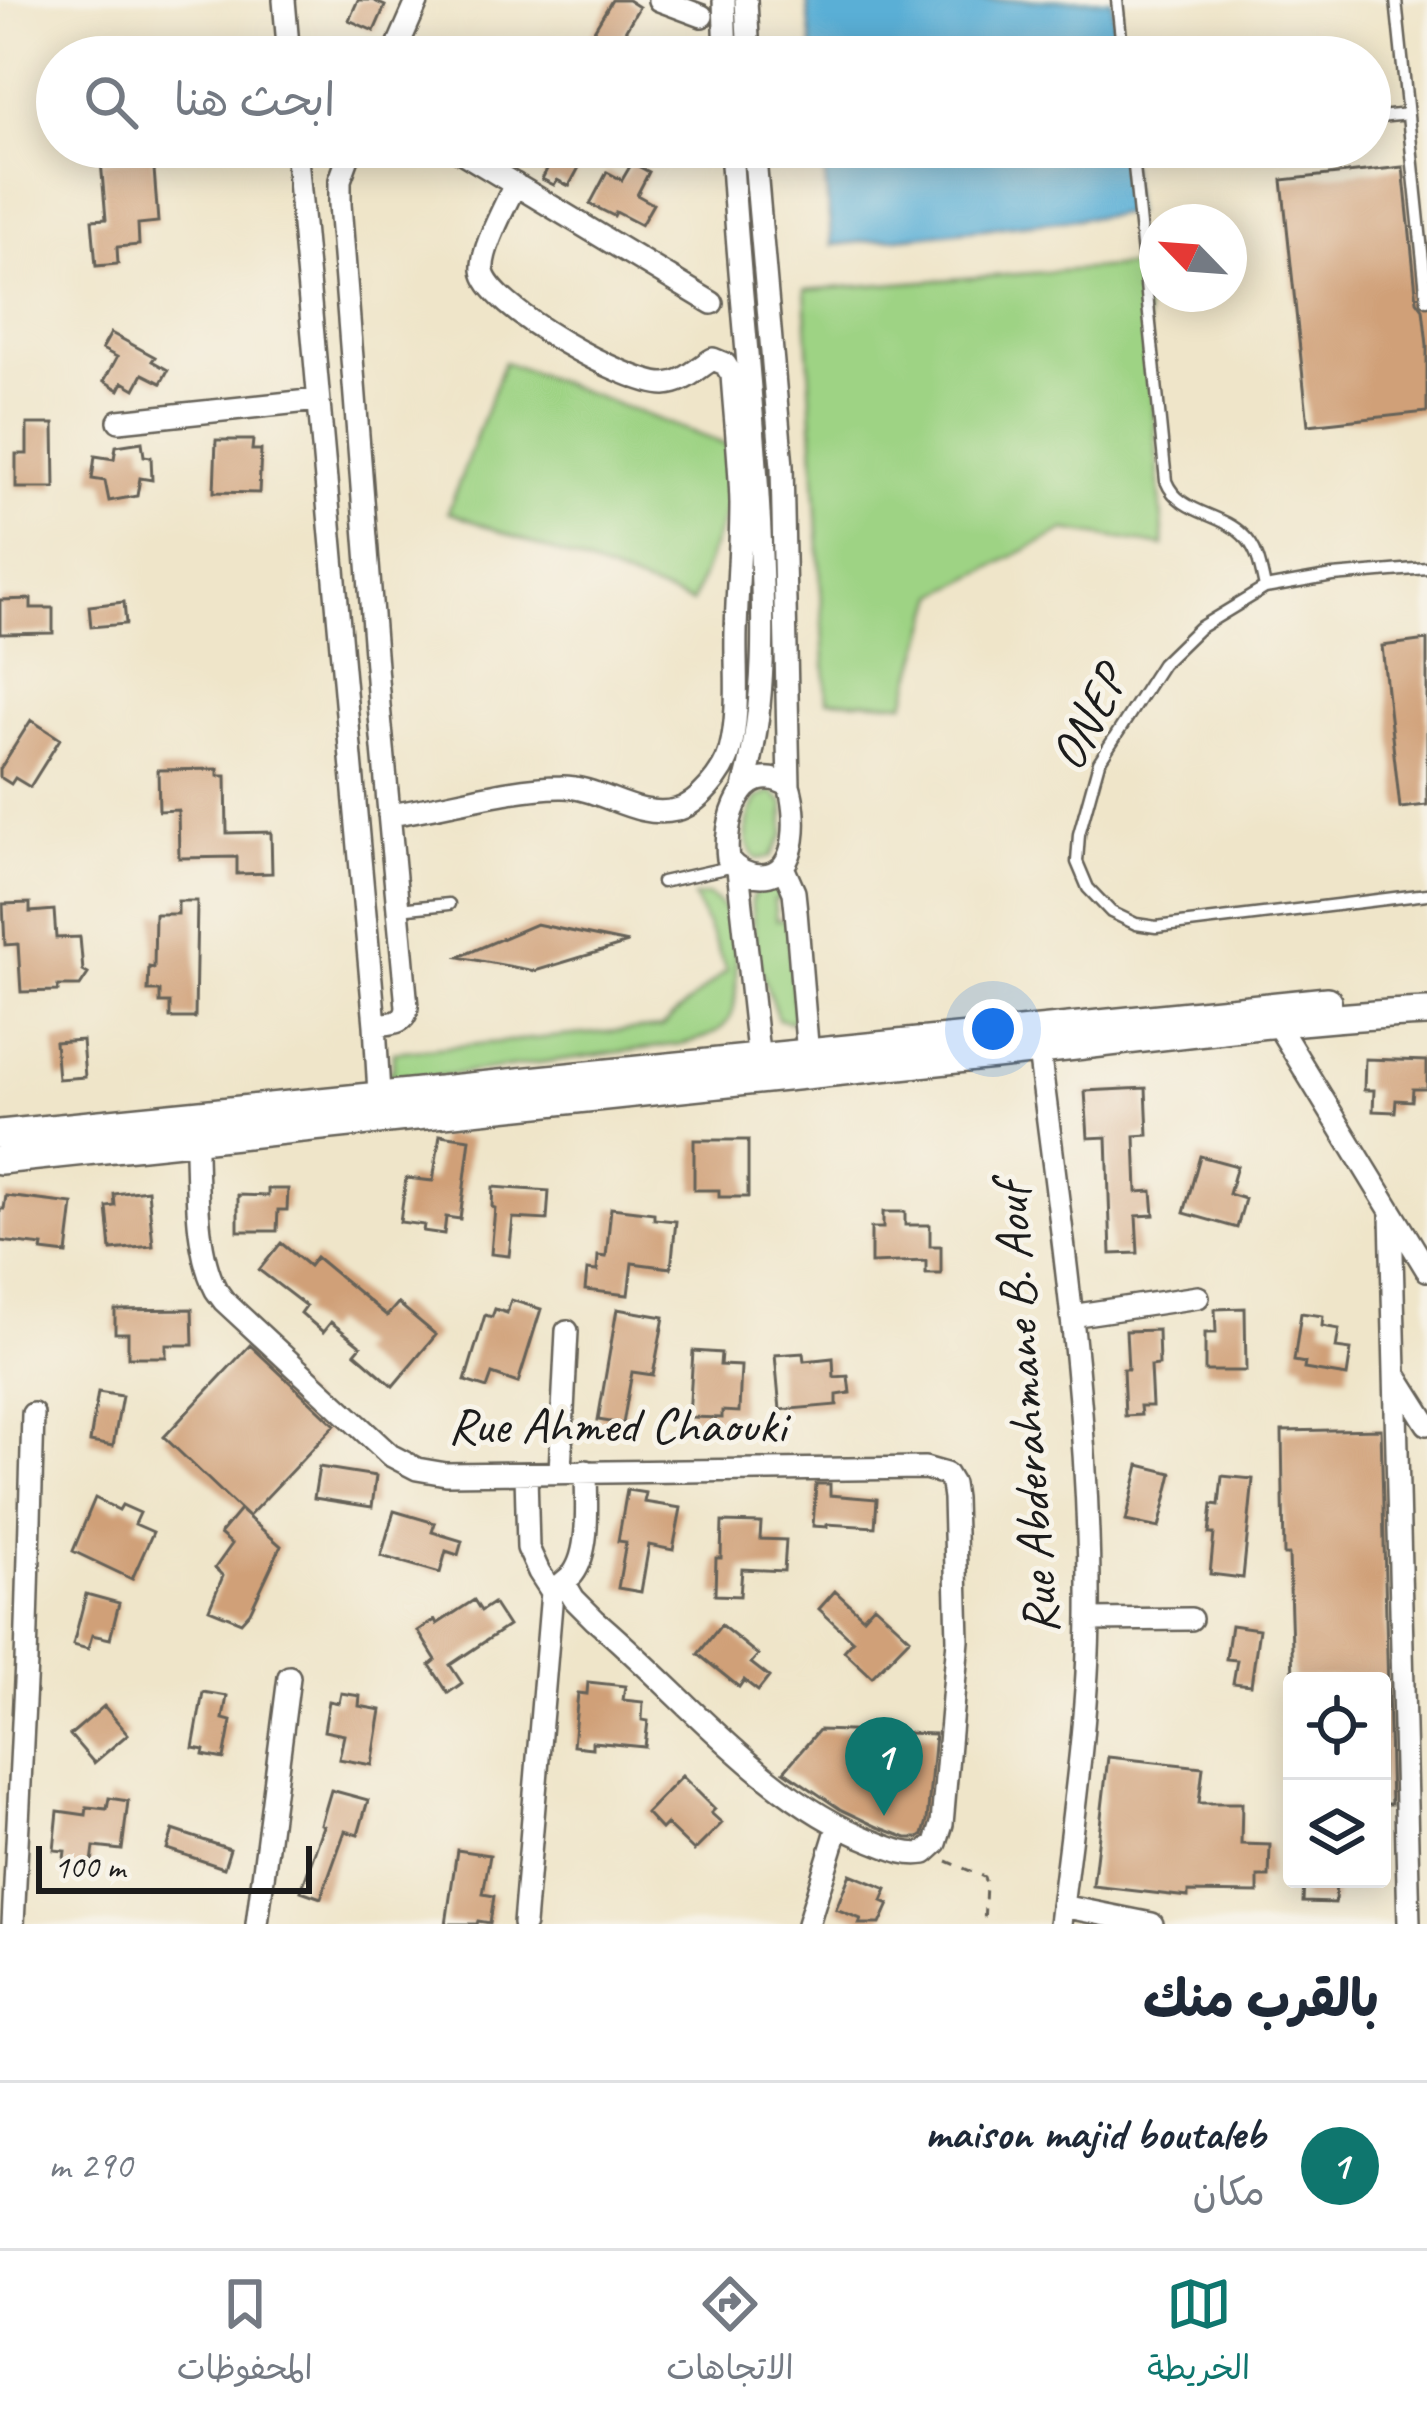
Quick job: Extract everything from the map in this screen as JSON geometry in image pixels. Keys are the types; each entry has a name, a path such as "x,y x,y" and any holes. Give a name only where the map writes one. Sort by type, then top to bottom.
{"street":[{"path":"284,0 287,36"},
{"path":"402,36 418,0"},
{"path":"659,0 702,16"},
{"path":"724,0 725,36"},
{"path":"746,0 748,36"},
{"path":"298,168 380,1107"},
{"path":"346,168 339,190 406,1015 401,1021 375,1025"},
{"path":"489,168 712,303"},
{"path":"733,168 757,465 763,684 727,855 736,867 760,1069"},
{"path":"736,867 761,876 775,873 783,867 793,834 782,466 756,168"},
{"path":"388,815 567,786 644,810 672,811 700,794 722,770 729,754 737,700 741,503 732,375 725,364 713,359 670,384 651,382 590,357 524,317 493,290 483,271 484,256 515,184"},
{"path":"119,421 318,400"},
{"path":"744,788 765,779 789,786"},
{"path":"783,867 794,892 809,1064"},
{"path":"0,1134 195,1126 1275,1015 1366,1015 1425,998"},
{"path":"1275,1015 1427,1270"},
{"name":"Rue Abderahmane B. Aouf","path":"1038,1041 1071,1316 1087,1514 1089,1620 1061,1915"},
{"path":"0,1160 195,1126"},
{"name":"Rue Ahmed Chaouki","path":"195,1126 211,1282 224,1301 406,1465 434,1473 526,1474 909,1468 935,1469 950,1478 958,1640 944,1810 938,1839 926,1853"},
{"path":"1391,1214 1409,1924"},
{"path":"1071,1316 1198,1297"},
{"path":"560,1471 567,1330"},
{"path":"1396,1374 1427,1424"},
{"path":"13,1924 33,1414"},
{"path":"524,1924 558,1587 574,1572 583,1547 586,1471"},
{"path":"526,1474 528,1548 538,1573 574,1599 795,1798 838,1827 906,1854 926,1853"},
{"path":"1089,1620 1191,1619"},
{"path":"257,1924 289,1677"},
{"path":"808,1924 838,1827"},
{"path":"1061,1915 1152,1924"}],"lane":[{"path":"1118,0 1121,36"},
{"path":"1396,0 1427,300"},
{"path":"1391,116 1408,115"},
{"path":"1134,168 1166,481 1177,499 1243,534 1258,556 1265,587"},
{"name":"ONEP","path":"1427,568 1265,587 1198,628 1162,664 1108,747 1091,785 1077,862 1082,879 1111,912 1136,924 1156,926 1427,894"},
{"path":"662,882 736,867"},
{"path":"398,909 449,904"}],"path":[{"path":"926,1853 982,1875 984,1924"}],"green space":[{"path":"1139,265 1139,312 1146,312 1164,546 1065,530 937,595 905,703 827,700 805,290"},
{"path":"504,362 748,453 692,603 448,512"},
{"path":"772,792 784,803 784,834 771,857 757,859 748,845 748,821 757,798"},
{"path":"775,886 786,898 774,900 776,920 788,920 795,1017 791,1022 778,1019 756,956 751,899 760,887"},
{"path":"707,895 727,914 736,966 733,1010 714,1033 680,1044 388,1083 393,1052 661,1027 727,970 694,897"}],"water":[{"path":"807,0 1112,0 1116,36 811,36"},
{"path":"824,168 1129,168 1134,213 832,245"}],"building":[{"path":"358,0 385,6 374,31 349,20"},
{"path":"612,0 628,0 639,7 622,36 591,36"},
{"path":"1403,167 1417,301 1423,309 1427,345 1427,412 1308,425 1282,180"},
{"path":"102,168 154,168 158,222 138,224 139,245 117,247 118,264 96,266 92,220 106,219"},
{"path":"548,168 579,168 569,186 542,179"},
{"path":"629,168 649,172 637,195 653,204 641,225 590,204 607,172 622,180"},
{"path":"111,333 155,357 152,361 168,370 161,383 143,374 135,389 123,382 119,390 104,381 117,357 102,349"},
{"path":"27,424 54,424 55,488 16,488 16,454 27,454"},
{"path":"216,440 253,440 252,450 261,450 259,493 214,492"},
{"path":"142,442 144,456 151,457 152,480 140,478 137,496 109,501 105,481 92,479 95,456 114,459 116,446"},
{"path":"31,599 31,608 53,608 53,633 0,634 0,600"},
{"path":"124,602 126,624 91,627 89,606"},
{"path":"1427,640 1427,805 1400,808 1382,646"},
{"path":"31,720 60,739 30,787 15,778 11,784 0,777 0,769"},
{"path":"218,769 218,776 226,776 227,833 271,832 272,873 237,874 237,857 179,858 178,810 159,811 158,770"},
{"path":"178,901 197,901 195,1018 170,1018 170,1003 160,1003 160,991 148,991 149,967 154,968 155,914 178,914"},
{"path":"30,903 30,912 54,910 56,938 80,937 83,971 88,974 80,986 21,992 18,944 5,945 3,904"},
{"path":"536,924 628,943 535,971 459,957"},
{"path":"82,1040 85,1077 58,1079 55,1042"},
{"path":"1365,1059 1427,1061 1427,1089 1413,1089 1412,1101 1396,1100 1395,1112 1373,1111 1374,1090 1364,1090"},
{"path":"1146,1088 1148,1135 1135,1136 1137,1192 1152,1191 1154,1215 1136,1216 1138,1253 1111,1254 1107,1137 1088,1138 1085,1091"},
{"path":"440,1135 470,1139 460,1219 446,1217 444,1234 400,1222 406,1178 433,1181"},
{"path":"694,1140 748,1140 748,1197 719,1197 719,1190 694,1190"},
{"path":"1200,1156 1237,1166 1229,1194 1245,1199 1237,1228 1184,1213"},
{"path":"493,1187 549,1191 547,1220 513,1218 509,1256 491,1254"},
{"path":"268,1189 288,1189 287,1210 278,1210 277,1231 238,1231 238,1195 268,1196"},
{"path":"148,1190 153,1246 111,1250 107,1207 115,1206 114,1194"},
{"path":"6,1196 73,1204 67,1254 0,1241 0,1209 4,1209"},
{"path":"611,1208 676,1221 671,1268 632,1263 628,1295 585,1290 587,1270 597,1271 598,1256 606,1257"},
{"path":"883,1212 905,1212 905,1225 930,1225 930,1246 941,1246 941,1274 926,1274 926,1261 871,1263 871,1228 883,1228"},
{"path":"281,1243 309,1266 316,1257 387,1316 398,1303 436,1335 393,1386 355,1353 361,1346 331,1322 323,1332 301,1313 306,1306 259,1270"},
{"path":"511,1300 541,1309 518,1383 492,1374 487,1388 465,1381 485,1315 492,1317 495,1309 507,1313"},
{"path":"1245,1308 1246,1371 1205,1371 1205,1333 1216,1333 1215,1309"},
{"path":"192,1309 193,1345 166,1345 166,1357 128,1357 128,1333 115,1333 115,1310"},
{"path":"617,1309 664,1317 653,1375 632,1372 623,1424 598,1420"},
{"path":"1301,1313 1323,1316 1322,1326 1339,1329 1336,1348 1351,1350 1347,1376 1304,1369 1305,1363 1294,1361"},
{"path":"1158,1330 1159,1365 1150,1366 1152,1406 1140,1406 1141,1415 1125,1416 1126,1331"},
{"path":"250,1345 335,1425 248,1517 164,1437"},
{"path":"693,1351 721,1353 720,1365 741,1366 739,1412 722,1411 722,1418 689,1417"},
{"path":"803,1353 804,1361 833,1358 834,1377 848,1376 850,1393 837,1395 837,1405 780,1410 775,1355"},
{"path":"98,1392 122,1396 113,1446 90,1442"},
{"path":"1381,1429 1387,1672 1293,1672 1282,1431"},
{"path":"1139,1465 1172,1473 1159,1528 1126,1521"},
{"path":"319,1467 376,1476 372,1507 314,1498"},
{"path":"1222,1476 1253,1479 1243,1578 1210,1574 1212,1504 1219,1505"},
{"path":"816,1484 830,1484 830,1495 877,1499 875,1527 813,1526"},
{"path":"627,1490 646,1493 644,1502 681,1508 673,1550 649,1545 641,1592 618,1588 626,1542 618,1541"},
{"path":"95,1498 119,1510 122,1505 140,1513 135,1524 153,1532 132,1579 73,1551"},
{"path":"240,1510 281,1546 241,1622 209,1609 223,1576 215,1568 232,1544 220,1534"},
{"path":"394,1511 435,1523 432,1532 462,1541 458,1555 446,1551 440,1573 381,1556"},
{"path":"722,1522 761,1523 760,1539 786,1540 784,1571 742,1569 740,1596 715,1595"},
{"path":"835,1591 863,1617 874,1605 910,1638 872,1677 844,1651 853,1641 819,1609"},
{"path":"86,1594 119,1603 110,1639 92,1635 88,1649 73,1645"},
{"path":"474,1600 481,1611 493,1603 508,1626 450,1665 462,1683 448,1693 430,1665 436,1660 418,1631"},
{"path":"721,1625 758,1655 751,1663 769,1677 758,1691 744,1680 739,1687 698,1654"},
{"path":"1231,1625 1259,1629 1251,1685 1233,1683 1237,1660 1226,1659"},
{"path":"588,1682 625,1686 623,1700 643,1702 642,1720 648,1721 645,1747 592,1742 592,1748 573,1746 578,1693 587,1694"},
{"path":"203,1692 227,1696 223,1719 231,1721 224,1759 193,1748"},
{"path":"341,1693 360,1696 359,1706 381,1710 372,1765 339,1759 344,1735 324,1731 329,1701 339,1703"},
{"path":"104,1706 128,1734 94,1763 70,1735"},
{"path":"819,1730 935,1734 923,1835 907,1838 878,1827 840,1809 784,1771"},
{"path":"1108,1757 1203,1767 1199,1803 1242,1803 1241,1844 1270,1845 1269,1877 1258,1877 1258,1893 1188,1892 1188,1897 1093,1886"},
{"path":"682,1776 715,1809 711,1813 722,1823 694,1851 666,1824 661,1829 646,1813"},
{"path":"331,1790 368,1800 358,1835 345,1831 321,1898 301,1891"},
{"path":"109,1798 128,1801 122,1850 94,1847 91,1870 63,1867 65,1851 54,1850 58,1811 86,1815 87,1807 107,1809"},
{"path":"173,1830 230,1849 224,1868 167,1849"},
{"path":"457,1850 490,1855 483,1894 494,1896 490,1923 446,1924"},
{"path":"850,1874 887,1889 882,1901 889,1904 880,1924 859,1924 861,1919 836,1909"},
{"path":"1304,1888 1336,1888 1335,1903 1303,1902"}],"place":[{"name":"maison majid boutaleb","path":"884,1816"}]}
